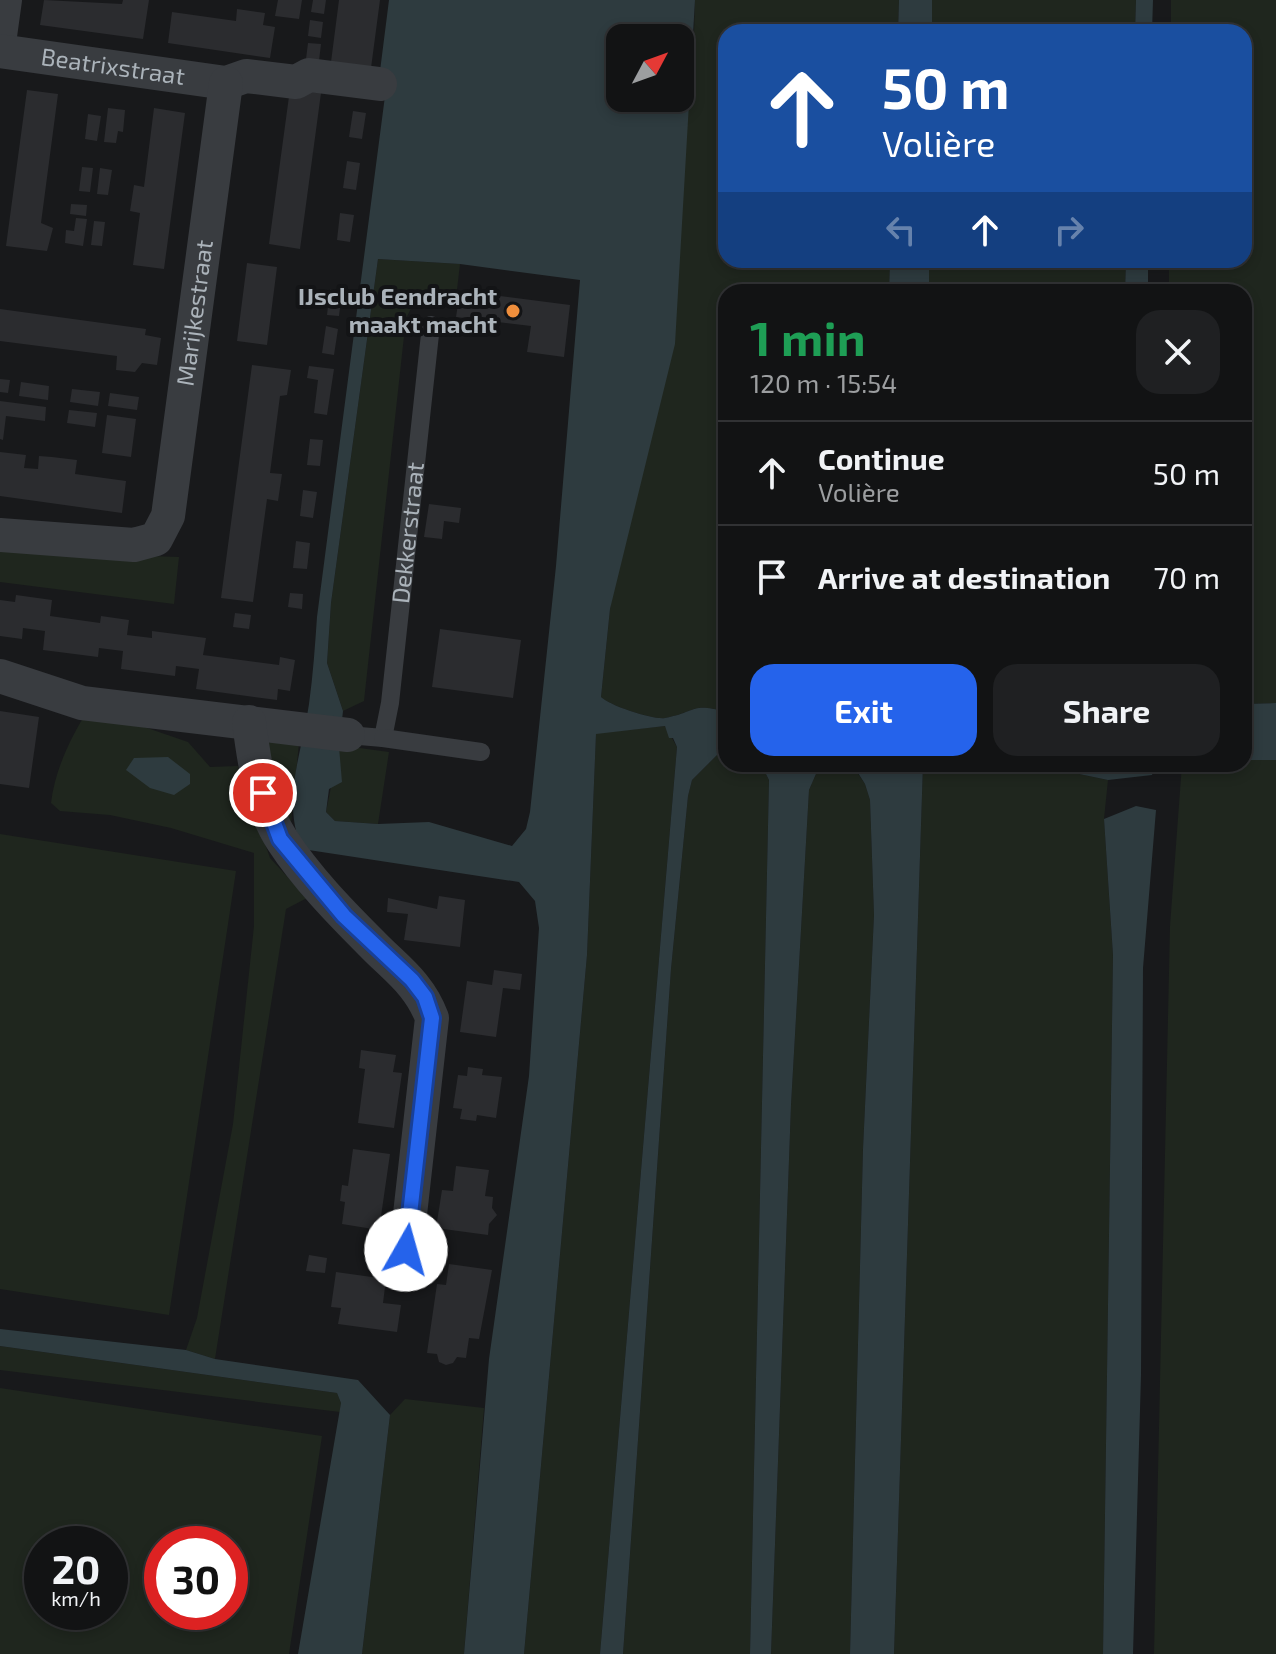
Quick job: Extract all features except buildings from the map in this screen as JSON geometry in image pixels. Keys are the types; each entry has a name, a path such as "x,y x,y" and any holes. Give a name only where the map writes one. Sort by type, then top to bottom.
{"street":[{"path":"0,36 5,0"},
{"name":"Beatrixstraat","path":"0,51 226,83 246,76 296,82 309,75 380,84"},
{"name":"Marijkestraat","path":"0,535 134,545 156,539 168,516 226,83"},
{"path":"0,676 82,703 249,722 292,731 348,735"},
{"path":"249,722 255,770 280,839 344,916 412,980 425,997 432,1018 406,1250 417,1268"}],"lane":[{"name":"Dekkerstraat","path":"383,738 390,703 431,325"},
{"path":"348,735 481,752"}],"shaded area":[{"path":"389,0 695,0 694,24 606,24 606,112 688,112 675,344 610,609 601,697 622,708 659,718 700,708 718,710 718,754 692,780 688,796 671,969 623,1654 600,1654 677,747 673,738 669,738 665,726 596,734 587,955 524,1654 464,1654 489,1359 529,1076 539,928 535,901 519,882 302,849 293,812 293,794 309,704 317,617 388,73 380,71","holes":["378,259 460,264 580,280 556,566 526,829 512,846 429,822 378,824 335,821 326,812 329,789 342,782 339,747 343,711 327,663 331,603"]},
{"path":"695,0 899,0 898,24 718,24 718,268 890,268 889,284 718,284 718,710 700,708 659,718 622,708 601,697 610,609 686,112 694,112"},
{"path":"899,0 932,0 932,24 898,24"},
{"path":"932,0 1136,0 1135,24 932,24"},
{"path":"1136,0 1153,0 1152,24 1135,24"},
{"path":"1171,0 1276,0 1276,703 1252,704 1252,284 1169,284 1169,268 1252,268 1252,24 1171,24"},
{"path":"378,259 460,264 455,307 414,303 406,318 364,701 343,711 327,663 331,603"},
{"path":"890,268 929,268 929,284 889,284"},
{"path":"929,268 1126,268 1125,284 929,284"},
{"path":"1126,268 1148,268 1148,284 1125,284"},
{"path":"0,551 179,557 174,604 0,582"},
{"path":"1276,703 1276,760 1252,760 1252,704"},
{"path":"89,708 188,742 210,767 238,766 270,858 307,898 286,909 215,1359 186,1350 197,1318 233,1124 254,926 254,853 171,828 110,815 60,811 51,803 56,778 70,742"},
{"path":"665,726 677,747 600,1654 524,1654 587,955 596,733"},
{"path":"264,735 299,743 291,824 270,788"},
{"path":"339,747 389,752 378,824 335,821 326,812"},
{"path":"718,754 718,772 765,772 769,780 750,1654 623,1654 671,969 692,780"},
{"path":"168,757 190,774 190,784 174,795 150,788 126,770 134,758"},
{"path":"1252,759 1276,760 1276,1654 1154,1654 1170,926 1181,772 1252,772"},
{"path":"765,772 817,772 809,790 791,1105 771,1654 750,1654 769,780"},
{"path":"817,772 857,772 870,800 874,915 863,1149 850,1654 771,1654 791,1105 809,790"},
{"path":"857,772 923,772 894,1654 850,1654 863,1149 874,915 870,800"},
{"path":"923,772 1069,772 1108,780 1104,819 1113,955 1103,1654 894,1654"},
{"path":"1069,772 1153,772 1152,775 1108,780"},
{"path":"1136,806 1156,810 1143,968 1141,1375 1133,1654 1103,1654 1113,955 1104,819"},
{"path":"0,834 236,871 169,1315 0,1289"},
{"path":"0,1329 186,1350 215,1359 358,1380 390,1415 362,1654 298,1654 341,1403 337,1393 0,1346"},
{"path":"0,1346 337,1393 340,1412 0,1370"},
{"path":"0,1388 322,1436 289,1654 0,1654"},
{"path":"405,1399 484,1408 464,1654 362,1654 390,1415"}],"place":[{"name":"IJsclub Eendracht maakt macht","path":"513,311"}],"route":[{"path":"263,793 280,839 344,916 412,980 425,997 432,1018 406,1250"}]}
